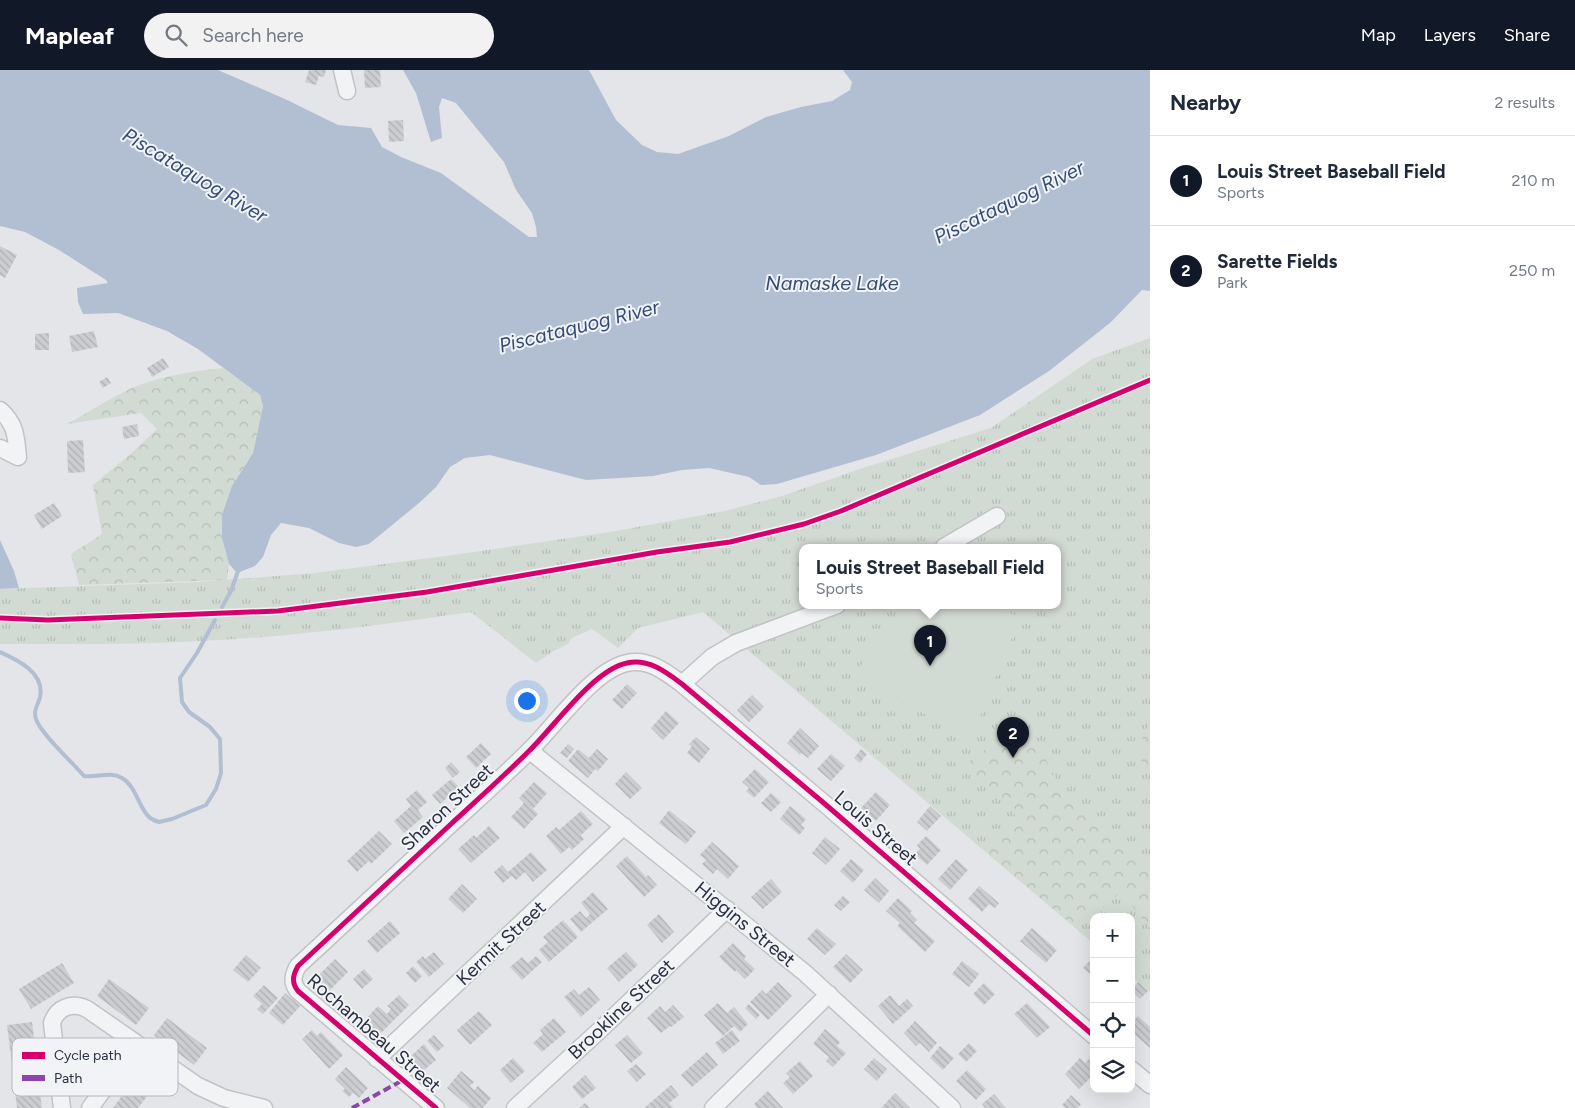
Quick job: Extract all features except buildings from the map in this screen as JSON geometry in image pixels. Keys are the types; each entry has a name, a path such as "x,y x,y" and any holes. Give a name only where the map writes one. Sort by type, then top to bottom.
{"street":[{"path":"342,70 346,91"},
{"path":"0,410 10,420 15,431 18,457 0,448"},
{"path":"949,544 997,516"},
{"path":"682,684 712,657 736,643 825,609"},
{"name":"Louis Street","path":"627,663 639,662 650,664 682,684 825,804 1090,1033"},
{"name":"Sharon Street","path":"293,980 298,966 530,750 582,694 598,679 617,666 627,663"},
{"name":"Higgins Street","path":"530,750 829,994 952,1108"},
{"name":"Kermit Street","path":"378,1059 624,826"},
{"name":"Brookline Street","path":"515,1108 727,909"},
{"name":"Rochambeau Street","path":"293,980 298,991 436,1108"},
{"path":"713,1108 829,994"},
{"path":"53,1038 54,1017 62,1008 75,1006 87,1009 128,1038"},
{"path":"178,1072 206,1091 224,1098 264,1108"},
{"path":"1135,1072 1150,1085"},
{"path":"90,1108 99,1096"}],"green space":[{"path":"1150,338 1150,992 1135,979 1135,913 1090,913 1090,941 703,612 638,628 618,648 592,629 572,638 568,644 536,663 471,612 268,637 125,644 0,644 0,589 197,582 315,573 453,555 610,532 725,511 782,496 863,468 991,428 1092,359"},
{"path":"223,368 260,395 263,406 253,453 232,486 222,538 229,564 227,580 79,585 71,554 102,534 93,485 157,429 141,413 67,424 116,396 154,380"},
{"path":"908,609 996,609 1020,617 972,737 853,679 879,639 894,621"},
{"path":"1024,720 1068,800 1150,872 1150,928 1121,892 1096,913 1090,913 1090,918 1077,929 987,853 1018,818 966,764"},
{"path":"1150,721 1150,770 1135,754"}],"water":[{"name":"Namaske Lake","path":"0,70 218,70 285,99 338,125 371,128 382,147 441,173 529,237 537,237 532,213 516,190 504,162 456,103 442,98 439,107 442,138 431,142 416,93 403,70 589,70 616,120 642,145 657,152 678,154 729,136 766,117 832,101 850,90 852,82 843,70 1150,70 1150,291 1142,290 1110,323 1049,371 980,415 876,455 777,484 761,485 749,477 709,468 682,470 653,476 586,480 490,455 465,458 450,467 436,487 369,544 356,547 339,543 309,528 281,523 271,535 263,557 255,566 237,573 229,564 222,538 222,515 232,486 253,453 263,406 260,395 198,349 167,331 118,313 83,314 78,302 77,288 108,283 106,280 59,250 25,232 0,226"},
{"path":"0,540 14,571 19,588 0,589"}],"waterway":[{"path":"222,607 231,591 238,571"},
{"path":"0,652 22,663 34,674 40,689 35,716 39,725 57,748 84,776 113,775 122,778 131,786 149,817 159,822 172,819 206,805 216,789 221,773 220,739 210,727 189,712 182,702 180,678 197,653 215,620"}],"marked path":[{"path":"352,1108 403,1080"}],"cycle path":[{"path":"0,618 48,620 278,611 427,592 657,552 730,542 804,524 841,511 1150,380"},
{"path":"436,1108 298,991 294,982 296,969 520,760 601,676 614,668 635,662 642,662 656,667 682,684 825,804 1090,1033"}],"place":[{"name":"Louis Street Baseball Field","path":"930,666"},
{"name":"Sarette Fields","path":"1013,758"}],"water label":[{"name":"Piscataquog River","path":"195,175"},
{"name":"Piscataquog River","path":"1009,202"},
{"name":"Piscataquog River","path":"579,326"}]}
